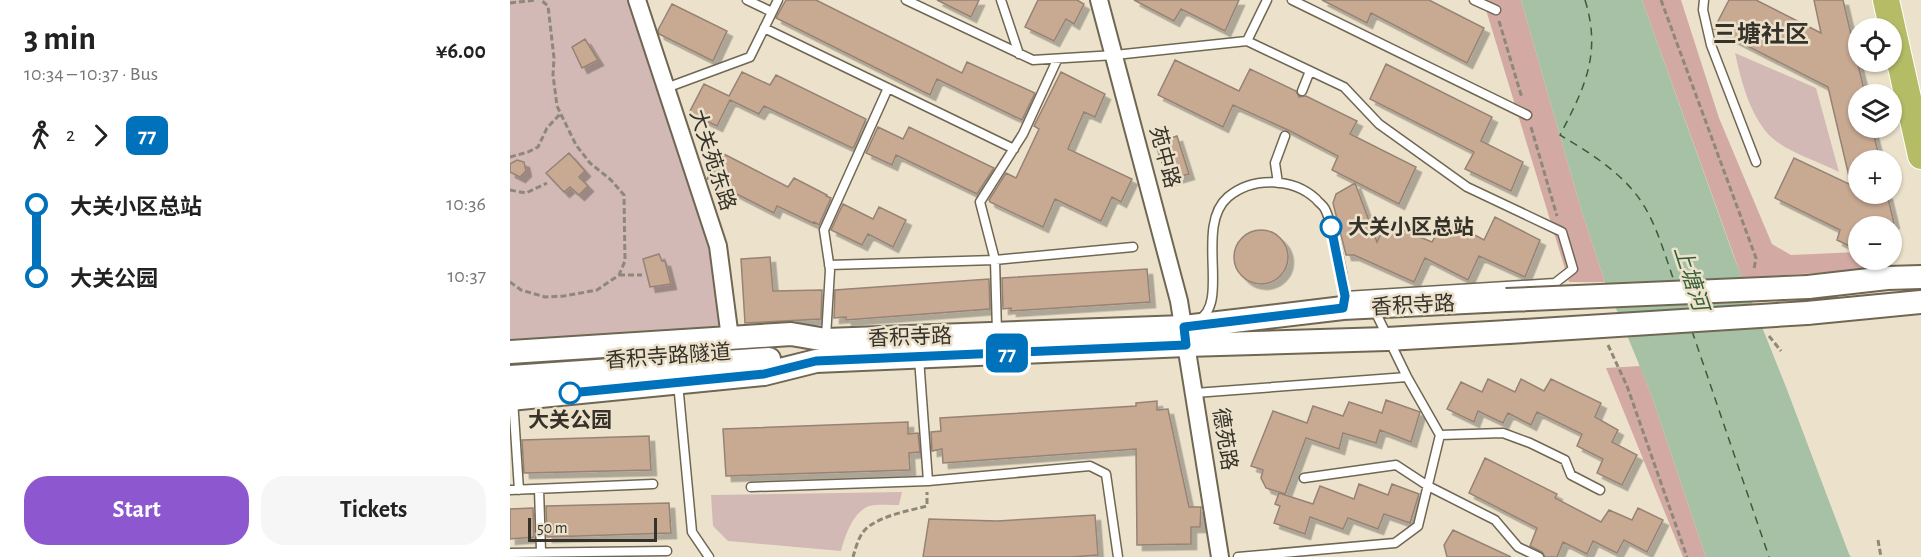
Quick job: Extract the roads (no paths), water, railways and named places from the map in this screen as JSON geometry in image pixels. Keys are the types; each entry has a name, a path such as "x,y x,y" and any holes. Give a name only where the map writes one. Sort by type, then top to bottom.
{"main road":[{"path":"1886,0 1921,156"},
{"name":"香积寺路","path":"511,392 678,382 764,374 816,361 919,358 1185,336 1344,302 1373,308 1809,287 1887,278 1921,277"},
{"name":"香积寺路","path":"510,352 791,334 826,340 997,333 1388,339 1807,313 1921,302"},
{"name":"香积寺路隧道","path":"510,367 790,348 826,340"},
{"name":"香积寺路隧道","path":"511,392 794,357 816,361"}],"street":[{"name":"大关苑东路","path":"637,0 718,246 730,338"},
{"name":"苑中路","path":"1099,0 1179,301 1185,336"},
{"name":"德苑路","path":"1185,336 1220,557"}],"lane":[{"path":"747,0 772,12"},
{"path":"666,88 750,57 778,0"},
{"path":"906,0 1033,60 1115,55 1247,41 1344,87 1379,124 1467,187 1562,232 1574,269 1555,283 1344,302 1331,227 1325,207 1307,191 1287,183 1251,184 1228,197 1218,210 1212,225 1212,302 1202,319 1185,336"},
{"path":"1001,0 1019,54"},
{"path":"1247,41 1267,0"},
{"path":"1292,0 1527,115"},
{"path":"1474,0 1496,10"},
{"path":"1704,0 1702,10 1711,45 1756,162"},
{"path":"765,28 1014,149"},
{"path":"997,333 995,260 980,202 1023,134 1057,60"},
{"path":"1302,91 1310,71"},
{"path":"826,340 829,265 824,230 888,88"},
{"path":"1278,183 1275,163 1285,136"},
{"path":"829,265 995,260 1133,247"},
{"path":"1238,557 1395,543 1418,526 1440,435 1407,377 1373,308"},
{"path":"919,358 928,481"},
{"path":"1195,393 1407,377"},
{"path":"678,382 692,532 709,557 715,557"},
{"path":"511,392 515,490 653,483"},
{"path":"1440,435 1503,433 1565,460 1570,475 1600,490"},
{"path":"1304,477 1395,465 1428,486 1495,520 1518,547 1539,557"},
{"path":"751,487 928,481 1090,466 1106,474 1118,557"},
{"path":"539,489 541,552"},
{"path":"510,553 667,551"}],"water":[{"name":"上塘河","path":"1521,0 1642,0 1734,257 1851,557 1706,557 1650,391 1605,282 1581,209"}],"place":[{"name":"大关小区总站","path":"1331,227"},
{"name":"大关公园","path":"570,393"}],"district":[{"name":"三塘社区","path":"1761,34"}]}
